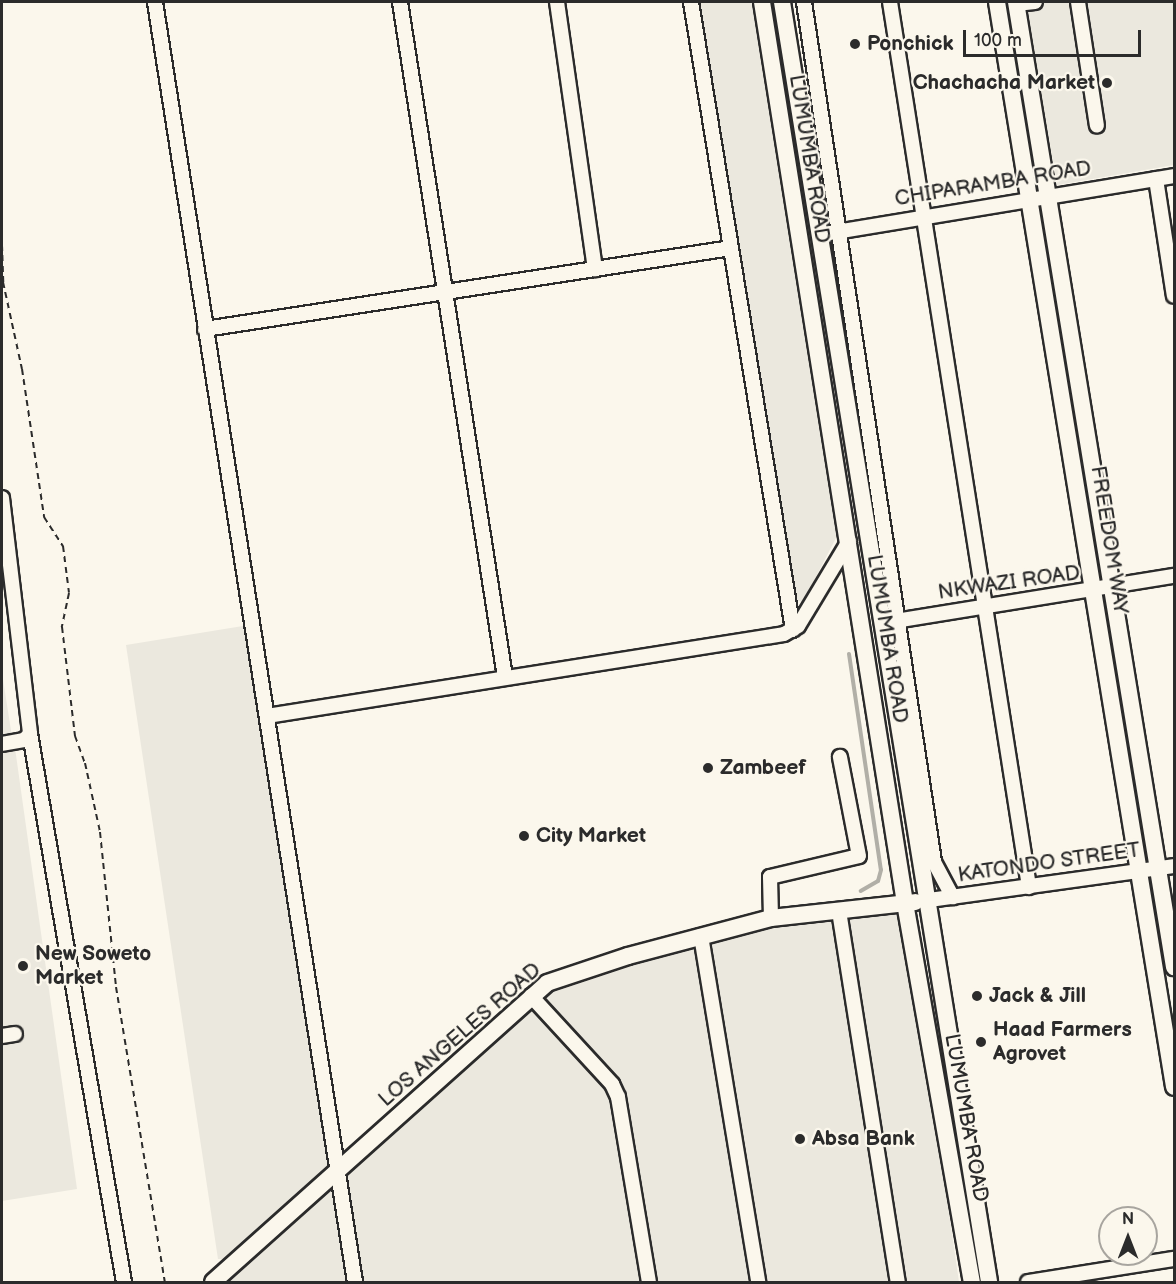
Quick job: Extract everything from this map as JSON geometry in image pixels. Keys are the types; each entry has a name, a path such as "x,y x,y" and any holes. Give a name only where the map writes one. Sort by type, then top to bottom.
{"main road":[{"name":"LUMUMBA ROAD","path":"762,2 905,903 972,1282"},
{"name":"LUMUMBA ROAD","path":"782,2 819,234 890,622 929,900 989,1282"},
{"name":"FREEDOM WAY","path":"997,2 1028,200 1095,591 1174,1087"},
{"name":"FREEDOM WAY","path":"1016,3 1046,197 1168,868 1174,967"},
{"name":"LOS ANGELES ROAD","path":"213,1282 338,1175 531,996 554,980 701,936 771,918 929,900"}],"street":[{"path":"155,2 355,1282"},
{"path":"400,2 505,677"},
{"path":"557,2 595,269"},
{"path":"691,2 793,630"},
{"path":"804,2 890,622 934,861 953,897"},
{"path":"890,2 961,437 983,607 999,684 1029,886"},
{"path":"1016,3 1035,2"},
{"path":"1078,2 1097,126"},
{"name":"CHIPARAMBA ROAD","path":"819,234 1174,176"},
{"path":"1156,179 1174,296"},
{"path":"205,329 731,248"},
{"path":"2,498 30,734 124,1282"},
{"path":"267,716 793,630 849,541"},
{"name":"NKWAZI ROAD","path":"890,622 1095,591 1174,576"},
{"path":"2,744 24,740 30,734"},
{"path":"771,918 770,877 859,856 840,757"},
{"name":"KATONDO STREET","path":"929,900 1168,868"},
{"path":"839,911 898,1282"},
{"path":"701,936 758,1282"},
{"path":"531,996 612,1084 618,1097 649,1282"},
{"path":"1028,1282 1174,1259"}],"path":[{"path":"2,244 3,282 22,369 44,517 63,546 69,593 62,627 75,736 85,763 99,832 116,987 165,1282"}],"shaded area":[{"path":"697,2 754,2 838,534 803,602 790,599"},
{"name":"Chachacha Market","path":"1026,2 1174,2 1174,165 1057,185"},
{"path":"249,625 329,1166 227,1259 218,1259 126,645"},
{"path":"2,673 12,737 2,738"},
{"name":"New Soweto Market","path":"14,741 77,1189 2,1201 2,743"},
{"path":"904,905 959,1282 219,1282 551,982 764,920"}],"waterway":[{"path":"849,654 881,870 878,881 861,891"}],"place":[{"name":"Ponchick","path":"855,44"},
{"name":"Chachacha Market","path":"1107,83"},
{"name":"Zambeef","path":"708,768"},
{"name":"City Market","path":"524,836"},
{"name":"New Soweto Market","path":"23,966"},
{"name":"Jack & Jill","path":"977,996"},
{"name":"Haad Farmers Agrovet","path":"981,1042"},
{"name":"Absa Bank","path":"800,1139"}]}
